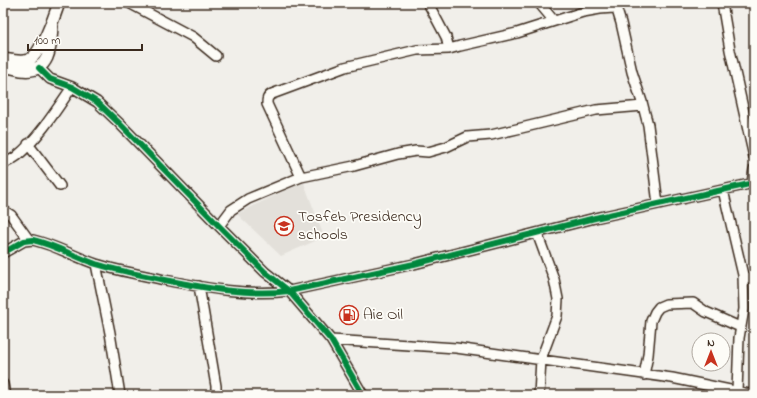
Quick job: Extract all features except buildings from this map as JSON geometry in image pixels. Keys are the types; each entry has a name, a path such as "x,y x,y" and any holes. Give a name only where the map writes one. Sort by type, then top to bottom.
{"main road":[{"path":"3,66 23,70 35,70 39,68 49,55 52,26 59,3"},
{"path":"3,59 27,61 33,58 52,26"}],"street":[{"path":"129,3 193,37 216,56"},
{"path":"428,3 446,37 449,48"},
{"path":"539,3 554,21"},
{"path":"722,3 730,50 754,157"},
{"path":"301,176 267,104 268,96 345,67 417,50 449,48 517,33 583,12 618,5 632,72 648,126 653,154 658,204"},
{"path":"39,68 50,79 72,87 97,102 265,272 289,291 331,340 363,395"},
{"path":"3,164 16,156 48,122 72,87"},
{"path":"219,226 231,210 248,199 301,176 354,166 398,154 416,151 428,152 446,147 467,137 491,135 596,110 643,106"},
{"path":"28,144 60,186"},
{"path":"3,253 24,241 29,240 40,242 96,264 142,275 199,286 260,293 289,291 414,264 658,204 753,183 754,169"},
{"path":"723,190 743,276 744,309 740,327 736,392"},
{"path":"3,210 11,215 29,240"},
{"path":"537,233 554,279 558,299 557,316 541,360 539,395"},
{"path":"96,264 110,333 120,395"},
{"path":"743,276 754,280"},
{"path":"199,286 216,386 216,395"},
{"path":"644,375 652,321 658,307 666,304 693,303 706,312 740,327"},
{"path":"331,340 456,348 672,378 754,395"},
{"path":"3,384 5,395"}],"shaded area":[{"name":"Tosfeb Presidency schools","path":"304,183 324,237 281,256 237,214 286,190"}],"cycle path":[{"path":"39,68 50,79 72,87 97,102 265,272 289,291 331,340 363,395"},
{"path":"3,253 24,241 33,240 96,264 165,280 242,292 258,293 289,291 414,264 595,218 754,183"}],"place":[{"name":"Tosfeb Presidency schools","path":"284,226"},
{"name":"Aie Oil","path":"349,315"}]}
